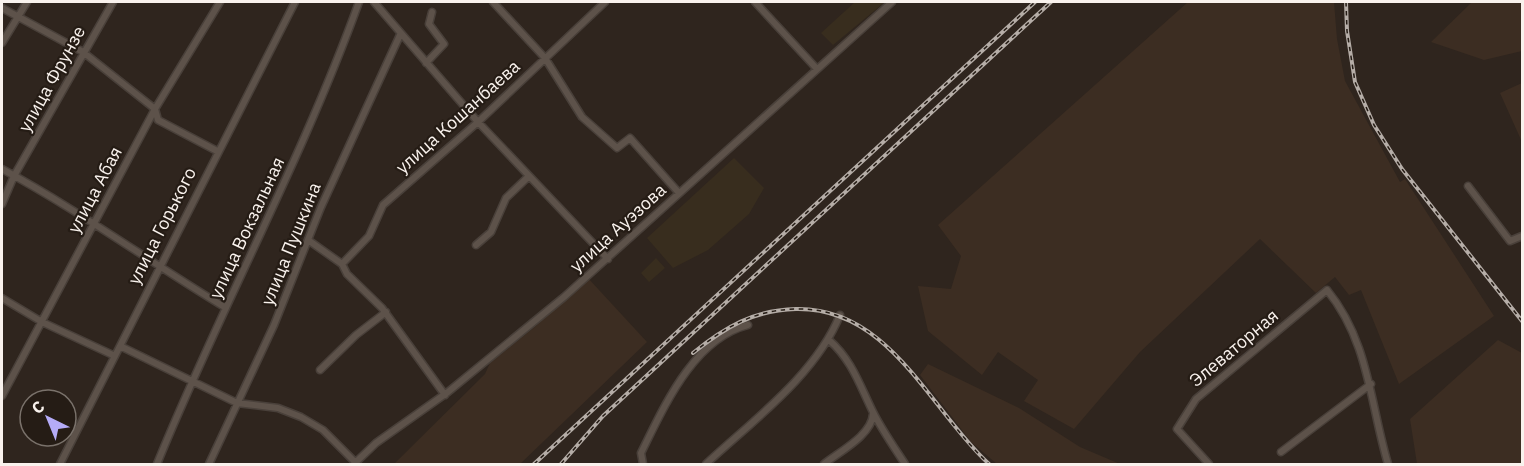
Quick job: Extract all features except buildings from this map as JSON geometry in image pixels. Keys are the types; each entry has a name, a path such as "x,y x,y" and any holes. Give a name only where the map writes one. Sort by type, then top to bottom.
{"street":[{"path":"2,43 27,2"},
{"name":"улица Фрунзе","path":"2,204 14,176 113,2"},
{"name":"улица Абая","path":"2,396 155,109 220,2"},
{"name":"улица Горького","path":"60,465 158,267 294,2"},
{"name":"улица Вокзальная","path":"156,465 191,380 289,171 359,2"},
{"path":"374,2 528,177 608,259"},
{"path":"493,2 545,58 582,117 618,148 630,138 679,193"},
{"name":"улица Кошанбаева","path":"342,264 369,236 383,205 478,122 605,2"},
{"path":"755,2 817,69"},
{"name":"улица Ауэзова","path":"355,464 376,443 445,394 608,259 892,2"},
{"path":"2,9 83,52 155,109 158,120 217,151"},
{"path":"426,63 444,44 429,24 432,12"},
{"name":"улица Пушкина","path":"209,465 274,325 308,240 400,34"},
{"path":"2,169 94,223 158,267 226,308"},
{"path":"476,245 491,232 506,198 528,177"},
{"path":"1468,186 1510,241 1522,236"},
{"path":"308,240 342,264 346,273 386,312 445,394"},
{"name":"Элеваторная","path":"1209,465 1177,429 1196,399 1327,290 1338,303 1360,346 1371,384"},
{"path":"2,298 42,321 115,356"},
{"path":"320,370 356,335 386,312"},
{"path":"705,465 756,422 830,340 840,315"},
{"path":"643,465 641,453 692,362 733,328 748,325"},
{"path":"830,340 839,348 856,373 873,413 905,465"},
{"path":"120,346 237,403 278,408 301,417 323,430 355,464"},
{"path":"1281,452 1371,384 1388,465"},
{"path":"824,465 858,438 873,422 873,413"}],"shaded area":[{"path":"855,2 885,2 833,45 821,33"},
{"path":"1188,2 1334,2 1337,39 1345,81 1400,182 1405,179 1494,316 1399,384 1361,290 1349,295 1335,277 1316,293 1260,239 1140,352 1074,429 1024,401 1038,380 998,352 982,375 928,331 918,286 951,289 961,256 938,225"},
{"path":"1472,2 1522,2 1522,51 1484,60 1431,42"},
{"path":"1522,83 1522,142 1500,93"},
{"path":"734,158 764,188 749,214 708,250 673,268 647,238"},
{"path":"656,258 665,268 649,282 641,273"},
{"path":"587,277 647,342 520,464 394,464 485,374 490,363 536,326"},
{"path":"1498,340 1522,353 1522,464 1417,464 1410,419"},
{"path":"928,364 1019,408 1080,447 1120,464 997,464 971,442 920,375"}],"railway":[{"path":"534,464 1035,2"},
{"path":"561,464 603,416 1051,2"},
{"path":"1346,2 1347,31 1355,82 1374,125 1402,169 1522,321"},
{"path":"693,353 717,335 753,317 796,309 829,313 858,325 883,343 906,366 968,442 989,464"}]}
